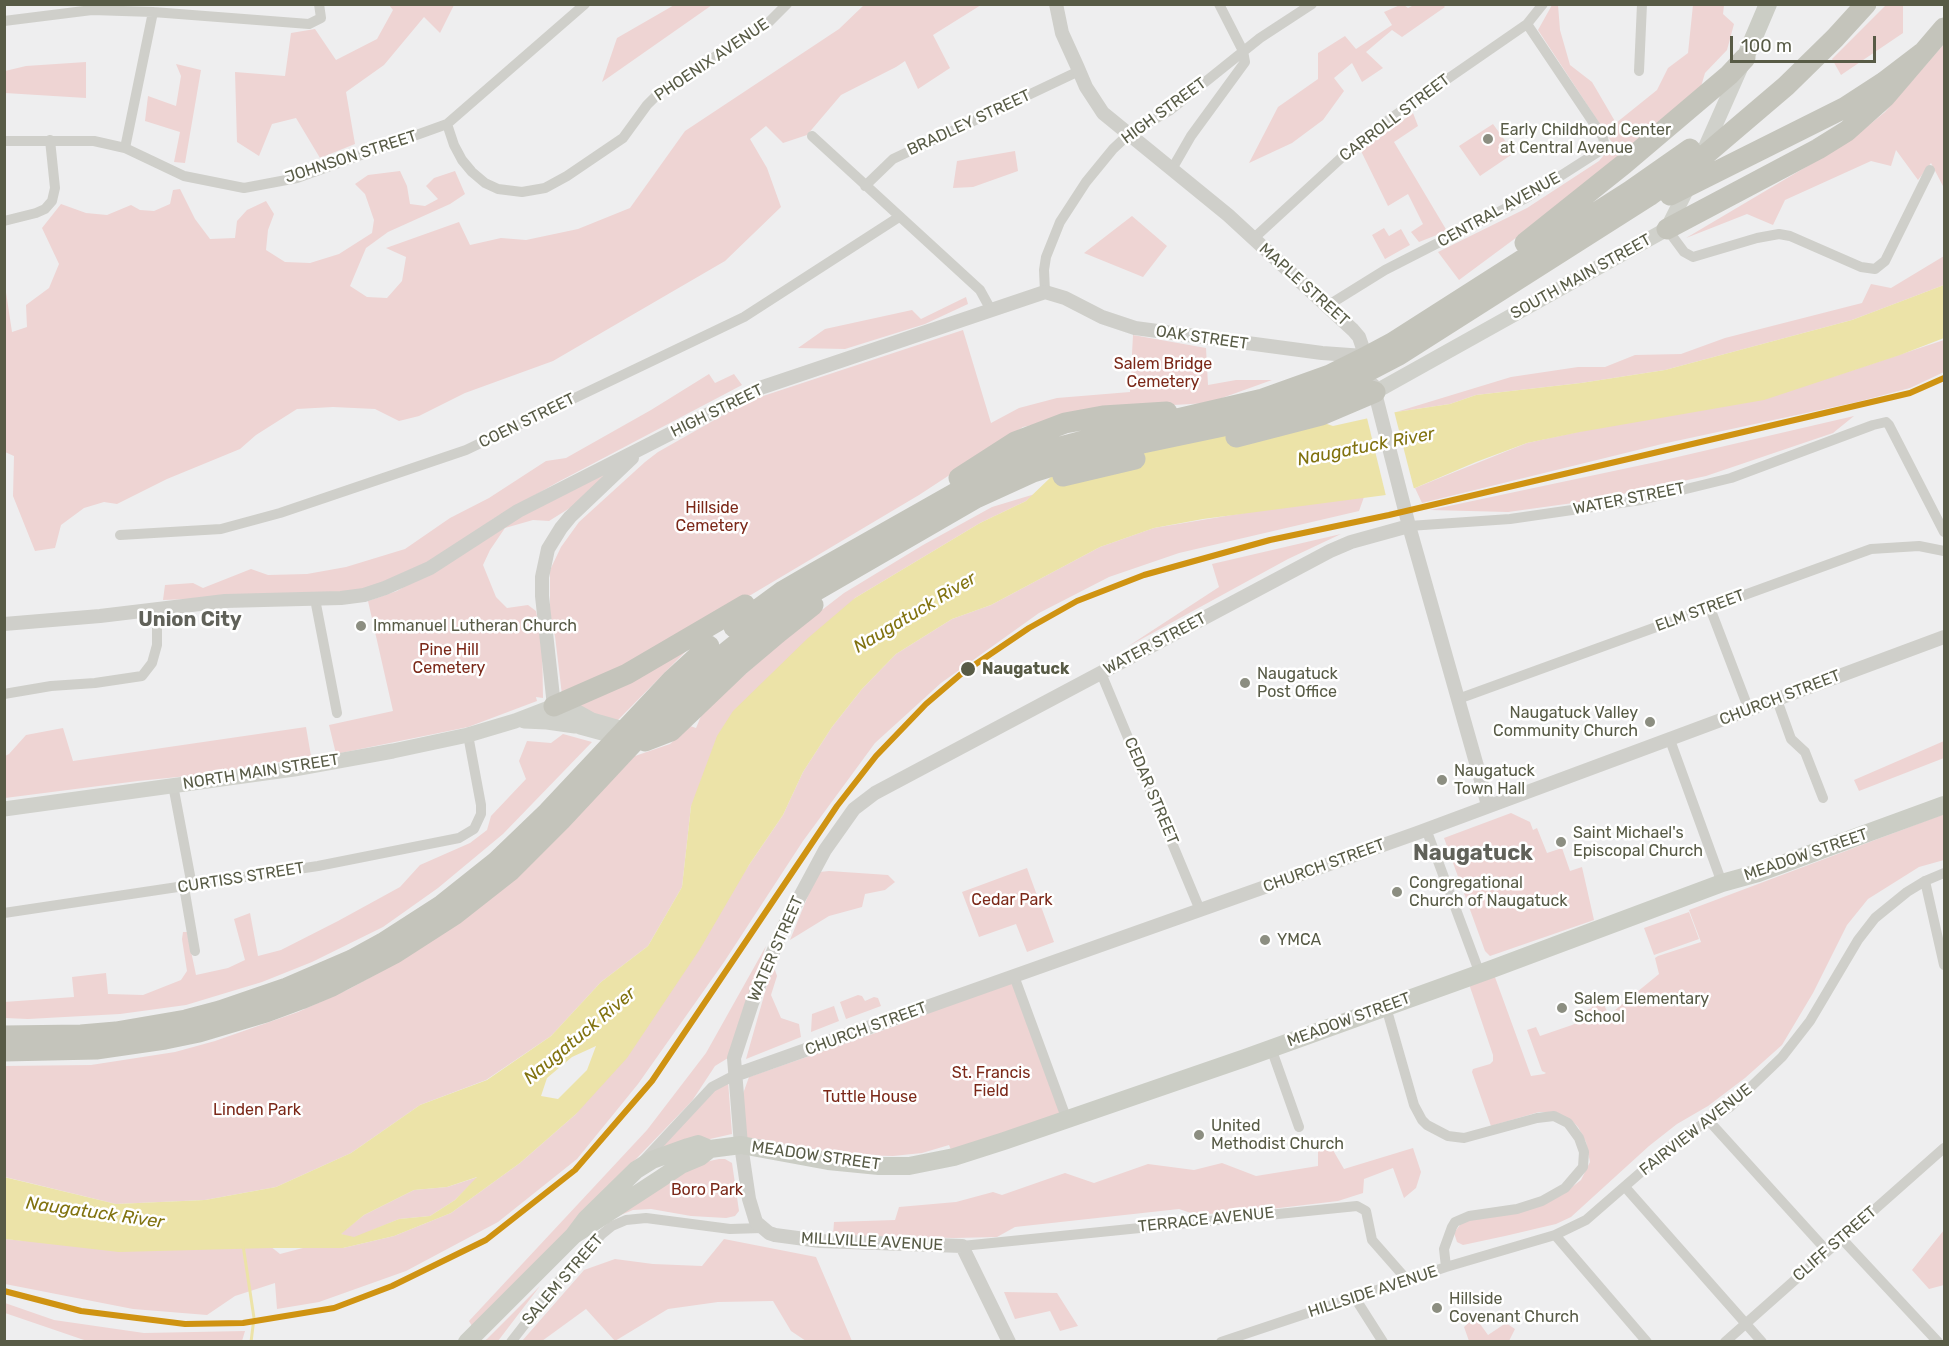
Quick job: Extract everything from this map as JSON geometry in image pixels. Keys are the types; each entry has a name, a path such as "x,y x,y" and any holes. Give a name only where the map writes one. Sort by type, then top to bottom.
{"highway":[{"path":"1396,349 1692,147 1736,112 1792,61 1846,4"},
{"path":"651,713 763,623 799,600 944,516 1091,439 1263,399 1396,349 1560,252 1680,174 1723,141 1811,62 1866,4"},
{"path":"1667,229 1818,149 1847,131 1885,97 1944,28"},
{"path":"1560,252 1612,227 1709,174 1844,108 1884,82 1922,53"},
{"path":"1396,349 1712,90 1745,58"},
{"path":"892,529 996,453 1031,435 1065,423 1120,414 1275,405 1354,387 1375,392"},
{"path":"4,1051 88,1042 165,1039 234,1022 301,999 364,970 424,935 482,893 535,846 699,655 783,591 970,485 1032,471 1267,430 1321,415 1375,392"},
{"path":"645,741 671,731 779,632 884,551"},
{"path":"554,706 627,674 765,593 845,555"},
{"path":"4,1029 88,1042"},
{"path":"4,1036 88,1042"},
{"path":"4,1057 88,1042"}],"main road":[{"name":"SOUTH MAIN STREET","path":"1375,392 1667,229 1685,195 1768,4"},
{"name":"NORTH MAIN STREET","path":"4,809 294,769 468,735 554,706"},
{"path":"554,706 580,727"},
{"path":"554,706 567,706 592,720 635,732 645,741"},
{"name":"NORTH MAIN STREET","path":"515,721 547,722 580,727 627,740 645,741"},
{"name":"MEADOW STREET","path":"741,1145 846,1163 879,1166 909,1166 956,1156 1067,1120 1480,974 1722,883 1758,873 1944,805"},
{"path":"467,1341 636,1170 652,1160 698,1144 710,1149 741,1145"},
{"path":"574,1235 667,1174 700,1157 710,1149"}],"street":[{"path":"4,21 92,10 153,12 309,24 321,18 320,4"},
{"name":"JOHNSON STREET","path":"4,141 94,141 125,148 184,176 244,188 297,178 447,124 573,8 585,4"},
{"name":"PHOENIX AVENUE","path":"447,124 462,160 485,183 498,189 522,192 545,189 567,177 623,138 661,91 768,23 787,4"},
{"path":"1172,169 1191,136 1245,62 1243,51 1219,4"},
{"name":"HIGH STREET","path":"4,624 100,616 225,601 315,599 364,595 408,579 430,568 518,511 760,388 1045,292 1046,258 1060,222 1095,171 1128,134 1169,111 1243,51 1312,4"},
{"name":"CARROLL STREET","path":"1253,239 1352,148 1391,118 1527,24 1543,4"},
{"path":"1639,71 1642,4"},
{"name":"MAPLE STREET","path":"1056,5 1062,33 1086,87 1104,113 1253,239 1356,333 1366,356 1409,526 1488,805"},
{"path":"125,148 153,12"},
{"name":"CENTRAL AVENUE","path":"1327,306 1385,270 1526,198 1601,150 1604,143 1603,137 1527,24"},
{"name":"BRADLEY STREET","path":"865,186 893,159 1079,71"},
{"path":"812,136 980,290 991,310"},
{"path":"4,221 36,213 45,209 52,201 55,188 50,140"},
{"path":"1667,229 1684,252 1693,257 1757,238 1779,234 1790,236 1861,267 1875,269 1885,261 1930,170"},
{"name":"COEN STREET","path":"120,535 221,529 280,513 466,450 744,317 899,217"},
{"name":"OAK STREET","path":"1045,292 1065,298 1102,317 1135,328 1322,353 1366,356"},
{"name":"WATER STREET","path":"735,1076 735,1049 783,928 825,850 854,809 874,793 1330,551 1351,542 1409,526 1510,519 1641,500 1731,478 1886,422 1890,425 1944,532"},
{"path":"554,706 542,596 542,577 548,549 570,517 642,448"},
{"name":"ELM STREET","path":"1458,699 1871,549 1919,546 1944,551"},
{"path":"315,599 337,713"},
{"path":"1710,608 1749,710"},
{"path":"4,694 51,686 95,683 142,676 152,663 157,645 157,609"},
{"name":"CHURCH STREET","path":"735,1076 1426,829 1944,637"},
{"name":"CEDAR STREET","path":"1101,673 1200,910"},
{"path":"1777,699 1791,739 1805,752 1823,798"},
{"name":"CURTISS STREET","path":"4,913 318,866 449,840 468,834 479,822 481,804 468,735"},
{"path":"1670,740 1722,883"},
{"path":"173,785 195,951"},
{"path":"1426,829 1480,974"},
{"name":"FAIRVIEW AVENUE","path":"1446,1267 1556,1235 1586,1220 1678,1140 1730,1107 1782,1057 1810,1021 1858,940 1875,918 1907,892 1944,873"},
{"path":"1925,881 1944,965"},
{"path":"1014,976 1067,1120"},
{"name":"HILLSIDE AVENUE","path":"1221,1341 1446,1267 1444,1249 1455,1222 1469,1216 1528,1207 1557,1193 1583,1167 1584,1152 1574,1129 1554,1116 1537,1118 1464,1137 1448,1136 1433,1130 1422,1120 1414,1105 1386,1007"},
{"path":"1271,1048 1299,1127"},
{"path":"636,1170 712,1087 735,1076 741,1145 752,1213 762,1228"},
{"path":"1709,1121 1827,1251"},
{"name":"CLIFF STREET","path":"1725,1341 1944,1148"},
{"path":"1625,1187 1762,1341"},
{"name":"TERRACE AVENUE","path":"962,1246 1357,1206 1366,1211 1372,1240 1408,1281"},
{"name":"SALEM STREET","path":"511,1341 557,1283 601,1235 626,1220 646,1218 730,1229 762,1228"},
{"name":"MILLVILLE AVENUE","path":"762,1228 775,1235 820,1241 962,1246 1009,1341"},
{"path":"1556,1235 1642,1340"},
{"path":"1842,1239 1938,1341"},
{"path":"1355,1298 1383,1341"}],"green space":[{"path":"676,4 712,5 602,82 617,38"},
{"path":"389,5 454,5 440,33 424,17 384,65 346,92 355,144 320,158 296,118 272,124 259,156 237,142 235,72 285,76 291,33 315,29 336,60 377,39 393,10"},
{"path":"864,5 981,5 933,35 950,68 918,89 905,61 841,95 807,135 783,143 766,126 750,139 767,168 781,207 725,261 553,361 465,393 419,416 399,421 375,409 333,407 297,409 256,435 240,449 167,479 117,504 104,502 84,508 61,525 55,548 35,551 13,496 14,456 5,452 4,279 12,332 27,327 26,305 49,288 59,264 42,228 61,204 86,213 107,215 131,205 140,210 154,211 170,204 173,190 180,189 195,219 210,239 235,238 237,221 247,210 266,201 274,214 268,230 266,250 285,262 310,263 339,254 372,233 374,220 365,194 355,184 368,175 400,171 407,186 410,204 425,206 438,199 426,186 434,178 455,171 465,194 450,204 388,232 366,248 350,286 367,297 387,298 402,281 406,257 386,248 459,222 470,245 501,238 526,240 578,229 630,208 685,131 839,29"},
{"path":"1400,5 1408,8 1414,5 1443,5 1445,7 1402,37 1392,30 1366,52 1383,68 1362,82 1352,63 1334,78 1344,91 1323,120 1292,143 1249,163 1278,107 1318,79 1318,53 1345,36 1356,49 1392,25 1384,12"},
{"path":"1552,5 1558,5 1560,30 1570,65 1592,82 1616,123 1657,90 1668,68 1688,53 1693,5 1724,5 1723,14 1734,24 1727,50 1705,73 1700,90 1590,183 1459,280 1438,252 1527,208 1599,161 1613,144 1538,30"},
{"path":"1886,5 1903,5 1903,33 1841,75 1832,59"},
{"path":"1944,44 1944,188 1931,163 1918,180 1896,150 1891,166 1871,161 1785,200 1773,225 1747,214 1686,238 1848,142 1885,112"},
{"path":"86,62 86,98 5,93 5,71 26,66"},
{"path":"176,64 201,70 185,163 174,162 180,132 145,121 148,96 176,106 181,76"},
{"path":"1413,113 1418,126 1394,142 1447,231 1419,242 1411,232 1423,224 1408,194 1388,206 1361,151"},
{"path":"1493,124 1514,153 1480,176 1459,146"},
{"path":"1015,151 1018,171 973,187 953,188 957,161"},
{"path":"1132,216 1167,246 1143,277 1084,253"},
{"path":"1384,228 1389,236 1401,229 1410,245 1385,259 1372,235"},
{"path":"1944,256 1944,285 1852,320 1665,370 1581,383 1476,395 1450,404 1396,412 1511,377 1578,367 1605,367 1635,355 1681,354 1725,338 1862,303 1871,284 1891,288"},
{"path":"966,297 968,304 925,324 845,349 798,348 825,329 912,310 921,319"},
{"name":"Hillside Cemetery","path":"963,330 991,423 1019,408 1057,398 1130,392 1133,335 1206,348 1208,385 1236,380 1272,380 1208,403 1105,409 1023,427 919,495 638,662 562,695 555,636 550,620 550,570 561,547 579,522 658,452 748,401"},
{"path":"1944,340 1944,372 1910,388 1857,402 1662,444 1422,503 1415,488 1527,443 1835,376"},
{"path":"709,374 715,383 734,374 742,385 493,519 431,564 362,592 163,600 165,585 193,583 203,588 251,569 268,575 307,574 346,567 405,549 450,518 489,498 546,461 566,458"},
{"path":"1854,416 1833,433 1706,476 1595,500 1508,512 1430,510 1656,462"},
{"name":"Pine Hill Cemetery","path":"609,470 581,501 549,521 533,520 505,528 483,565 496,597 507,608 528,605 536,611 542,642 543,698 536,697 537,701 468,727 336,754 329,725 393,711 368,601 397,591 529,510"},
{"name":"Linden Park","path":"1035,494 1026,501 980,523 855,598 691,806 682,887 648,946 601,982 551,1036 486,1080 420,1105 351,1153 276,1187 205,1200 116,1204 5,1177 4,1066 91,1065 175,1052 215,1041 298,1012 349,989 400,961 560,834 635,756 670,744 690,726 696,728 701,716 717,699 792,633 844,593 923,545 992,507"},
{"path":"1364,497 1359,511 1179,553 1109,577 1039,613 941,683 875,743 803,841 724,962 638,1084 577,1159 498,1222 406,1271 319,1302 277,1309 275,1283 235,1296 207,1315 133,1309 5,1284 5,1239 26,1241 260,1238 280,1254 322,1243 343,1248 394,1236 451,1213 520,1163 576,1114 783,815 803,772 832,727 862,689 896,654 952,619 991,605 1100,547 1154,528 1268,509"},
{"path":"1341,534 1288,559 1127,647 1219,587 1212,564"},
{"path":"690,647 616,722 578,708 592,696"},
{"path":"306,727 311,756 227,772 5,798 5,756 26,735 63,728 73,761"},
{"path":"563,734 592,742 503,834 438,888 383,927 312,962 262,982 186,1005 120,1014 5,1018 4,1002 74,997 72,977 106,973 108,994 143,995 181,980 187,971 183,932 187,932 196,975 228,968 245,960 234,919 250,913 258,956 281,950 338,921 400,887 420,865 470,843 487,830 491,816 526,779 519,761 527,741 551,743"},
{"path":"1944,741 1944,758 1859,791 1854,780"},
{"path":"1511,813 1530,822 1533,830 1537,828 1547,853 1562,848 1570,871 1582,867 1594,920 1490,956 1485,951 1444,838"},
{"path":"1944,814 1944,860 1919,867 1868,899 1847,925 1813,993 1782,1045 1745,1078 1649,1146 1571,1217 1556,1224 1505,1236 1463,1245 1457,1242 1454,1233 1462,1222 1562,1195 1581,1180 1590,1162 1586,1142 1578,1127 1572,1121 1551,1112 1539,1112 1491,1126 1472,1072 1473,1069 1490,1064 1493,1061 1493,1055 1467,978 1492,969 1531,1076 1544,1074 1546,1073 1542,1071 1527,1030 1536,1027 1540,1036 1572,1025 1590,1017 1587,1010 1592,1008 1591,1005 1602,1001 1609,1015 1659,974 1655,958 1701,942 1689,910"},
{"name":"Cedar Park","path":"1027,868 1054,942 1027,952 1016,924 979,937 962,892"},
{"path":"820,872 888,875 895,882 885,890 865,894 862,907 829,916 790,940 812,886"},
{"path":"1689,912 1699,939 1654,955 1644,928"},
{"path":"766,946 728,1058 715,1066 692,1101 473,1328 469,1321 647,1130 706,1053"},
{"path":"773,964 777,976 771,995 781,1018 799,1024 801,1037 746,1059"},
{"path":"1015,975 1067,1120 954,1157 949,1145 922,1153 893,1156 831,1153 744,1141 740,1102 749,1077 907,1022 904,1012"},
{"path":"858,995 862,996 865,1001 874,997 878,998 881,1006 846,1019 840,1002"},
{"path":"834,1006 839,1021 811,1032 812,1014"},
{"name":"Boro Park","path":"728,1081 732,1134 679,1146 654,1155 719,1085"},
{"path":"1330,1145 1344,1169 1413,1148 1421,1172 1416,1188 1404,1198 1393,1168 1364,1179 1363,1193 1338,1201 1197,1215 1179,1209 1015,1227 997,1237 833,1235 834,1222 895,1220 899,1207 956,1202 993,1192 1002,1195 1065,1173 1094,1183 1148,1164 1194,1170 1222,1163 1256,1176 1318,1166 1318,1149"},
{"name":"Boro Park","path":"719,1159 732,1163 739,1211 735,1216 726,1218 691,1216 651,1209 633,1210 608,1220 634,1199 705,1162"},
{"path":"478,1177 455,1200 430,1216 399,1219 354,1238 340,1234 364,1215 414,1190 447,1187"},
{"path":"1944,1230 1944,1285 1929,1289 1912,1270"},
{"path":"724,1239 816,1257 852,1341 806,1341 791,1331 773,1301 718,1302 668,1309 615,1341 586,1309 542,1341 522,1341 584,1270 615,1259 653,1264 702,1266"},
{"path":"540,1286 498,1341 484,1341 487,1339"},
{"path":"1004,1292 1057,1293 1078,1326 1060,1331 1050,1311 1015,1319"},
{"path":"5,1303 54,1320 144,1333 245,1331 242,1341 87,1341 5,1313"},
{"path":"1475,1317 1488,1335 1506,1323 1515,1329 1509,1341 1469,1341 1464,1327"}],"water":[{"name":"Naugatuck River","path":"1944,285 1944,338 1900,355 1764,400 1527,443 1415,488 1386,495 1203,519 1154,528 1100,547 991,605 952,619 896,654 862,689 832,727 803,772 783,815 749,865 700,949 627,1058 576,1114 520,1163 451,1213 394,1236 343,1248 119,1252 5,1239 4,1177 116,1204 205,1200 276,1187 351,1153 420,1105 487,1080 551,1036 601,982 648,946 682,887 691,806 717,736 733,711 808,638 855,598 980,523 1026,501 1051,477 1182,443 1303,421 1321,422 1333,426 1396,412 1450,404 1476,395 1581,383 1665,370 1852,320","holes":["596,1046 587,1070 558,1099 541,1096 547,1078 572,1057","477,1177 455,1200 430,1216 399,1219 354,1237 341,1234 364,1215 414,1190 447,1187"]}],"pier":[{"path":"1394,411 1414,489 1386,496 1367,418"}],"waterway":[{"path":"243,1245 254,1318 251,1342"}],"transit line":[{"path":"4,1291 81,1311 185,1324 243,1323 334,1308 392,1286 486,1240 575,1170 652,1081 837,806 876,756 926,704 961,674 1029,628 1077,601 1144,575 1270,540 1389,515 1910,393 1944,378"}],"place":[{"name":"Early Childhood Center at Central Avenue","path":"1488,139"},
{"name":"Immanuel Lutheran Church","path":"361,626"},
{"name":"Naugatuck","path":"968,669"},
{"name":"Naugatuck Post Office","path":"1245,683"},
{"name":"Naugatuck Valley Community Church","path":"1650,722"},
{"name":"Naugatuck Town Hall","path":"1442,780"},
{"name":"Saint Michael's Episcopal Church","path":"1561,842"},
{"name":"Congregational Church of Naugatuck","path":"1397,892"},
{"name":"YMCA","path":"1265,940"},
{"name":"Salem Elementary School","path":"1562,1008"},
{"name":"United Methodist Church","path":"1199,1135"},
{"name":"Hillside Covenant Church","path":"1437,1308"}],"district":[{"name":"Union City","path":"190,620"},
{"name":"Naugatuck","path":"1473,854"}],"park label":[{"name":"Salem Bridge Cemetery","path":"1163,373"},
{"name":"St. Francis Field","path":"991,1082"},
{"name":"Tuttle House","path":"870,1097"}]}
